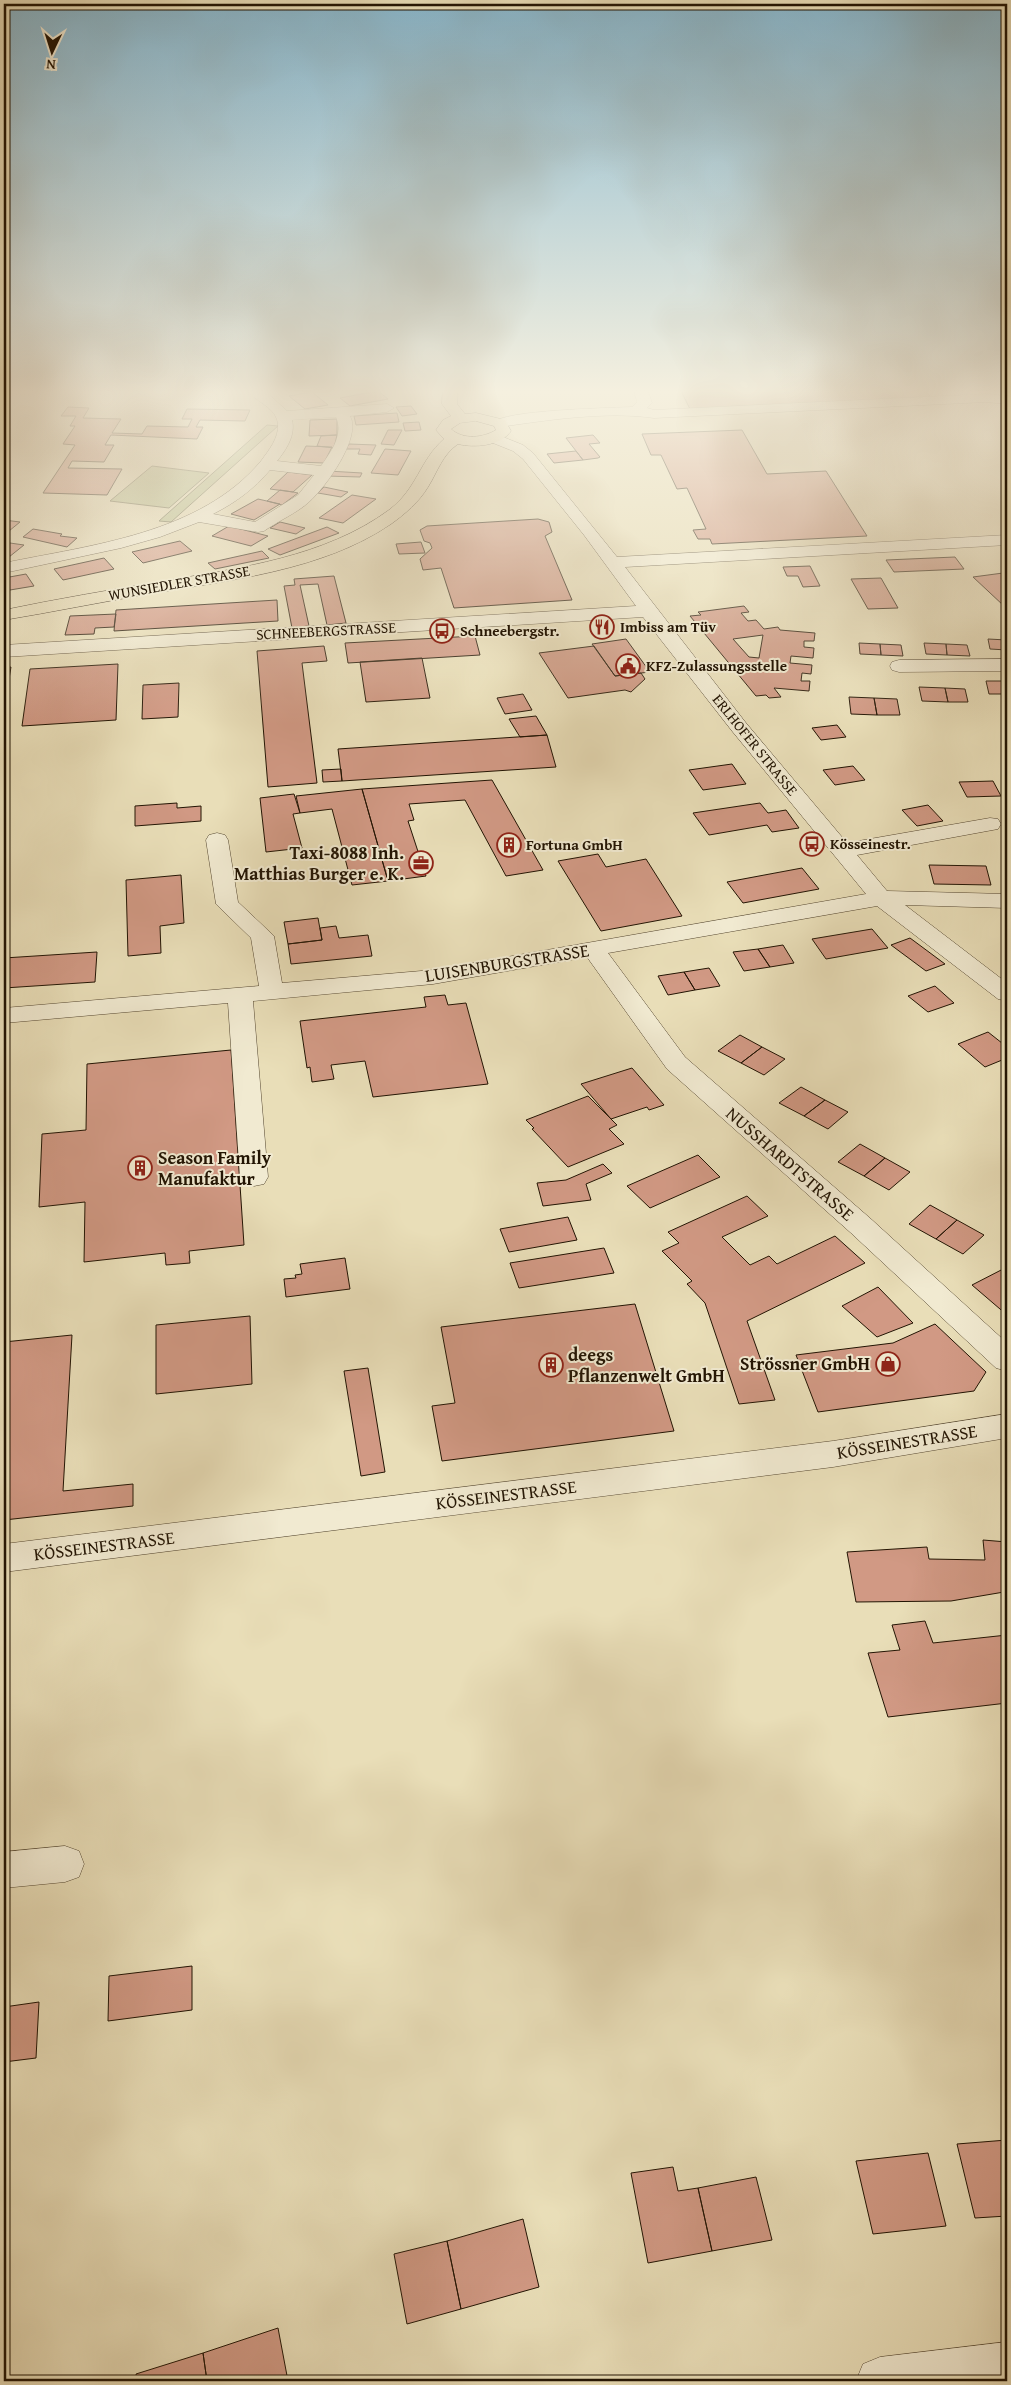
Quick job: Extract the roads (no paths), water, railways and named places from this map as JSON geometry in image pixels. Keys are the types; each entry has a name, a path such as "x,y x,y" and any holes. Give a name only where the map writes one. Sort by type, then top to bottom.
{"main road":[{"name":"WUNSIEDLER STRASSE","path":"4,615 232,574 298,560 337,544 377,524 406,502"}],"street":[{"path":"4,568 156,534 223,502"},
{"path":"196,516 258,527 297,502"},
{"name":"ERLHOFER STRASSE","path":"566,502 614,562 648,611 739,727 880,898 1007,994"},
{"path":"614,562 1007,541"},
{"name":"SCHNEEBERGSTRASSE","path":"4,651 648,611"},
{"path":"899,666 1007,665"},
{"path":"842,851 990,824"},
{"path":"217,840 226,904 262,936 272,992"},
{"name":"LUISENBURGSTRASSE","path":"4,1016 433,977 880,898 1007,901"},
{"name":"NUSSHARDTSTRASSE","path":"593,949 676,1063 861,1226 1007,1360"},
{"path":"240,995 254,1177"},
{"name":"KÖSSEINESTRASSE","path":"4,1558 833,1454 1007,1426"},
{"path":"4,1870 65,1864"},
{"path":"880,2381 1007,2365"}],"place":[{"name":"Imbiss am Tüv","path":"602,627"},
{"name":"Schneebergstr.","path":"442,631"},
{"name":"KFZ-Zulassungsstelle","path":"628,666"},
{"name":"Kösseinestr.","path":"812,844"},
{"name":"Fortuna GmbH","path":"509,845"},
{"name":"Taxi-8088 Inh. Matthias Burger e. K.","path":"421,863"},
{"name":"Season Family Manufaktur","path":"140,1168"},
{"name":"Strössner GmbH","path":"888,1364"},
{"name":"deegs Pflanzenwelt GmbH","path":"551,1365"}]}
